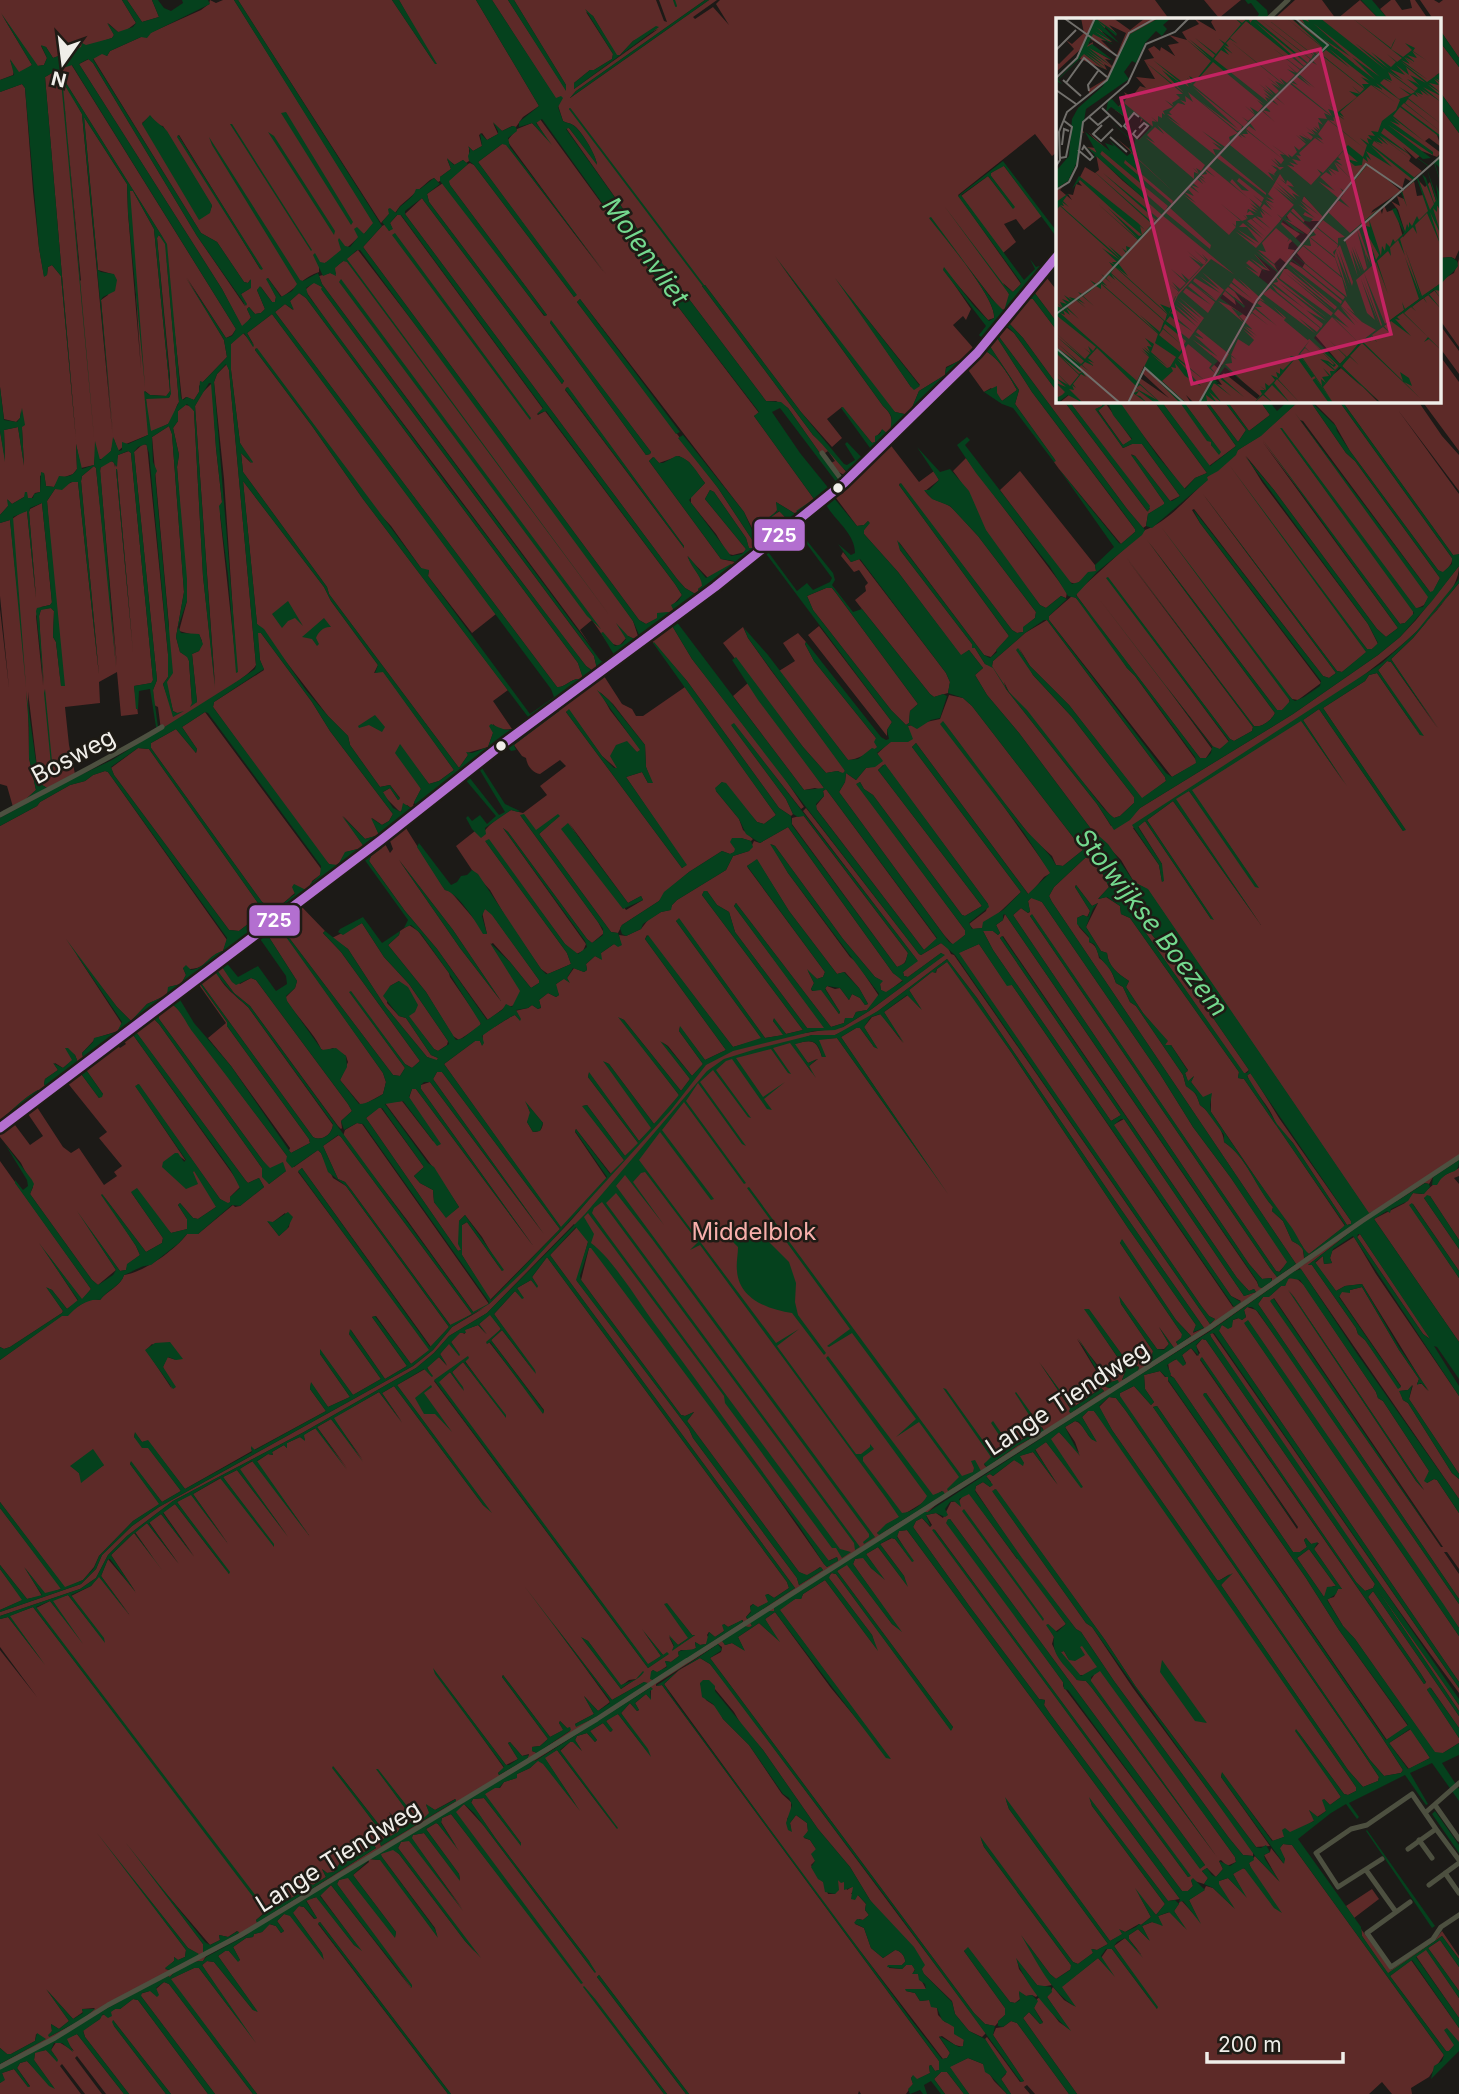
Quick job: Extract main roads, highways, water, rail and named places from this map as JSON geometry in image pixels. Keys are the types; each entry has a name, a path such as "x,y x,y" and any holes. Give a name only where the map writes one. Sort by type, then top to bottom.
{"water":[{"path":"122,0 127,0 142,22 159,17 152,0 158,0 164,8 171,11 183,3 182,0 208,0 210,4 151,33 147,38 141,37 110,51 107,56 102,54 93,59 201,233 217,242 244,282 248,283 251,279 251,288 241,294 246,306 197,236 93,63 88,59 79,64 222,289 242,326 251,318 247,309 249,307 255,314 265,309 257,290 260,286 272,302 275,302 276,297 266,279 268,278 281,297 292,291 297,284 209,137 300,280 318,273 322,284 600,660 603,662 611,657 613,659 598,673 594,656 322,287 314,283 306,288 308,295 445,481 586,666 594,672 588,679 583,678 578,663 306,298 299,293 290,301 294,310 285,304 275,312 557,687 576,679 582,683 417,808 414,802 421,789 395,753 400,744 429,784 439,781 454,770 383,672 375,673 378,665 331,601 324,587 243,481 257,624 264,629 305,689 348,736 350,745 380,787 390,785 400,799 398,800 390,788 383,792 393,808 401,812 403,803 414,810 365,848 342,816 365,839 379,835 371,818 382,825 389,821 393,814 261,633 258,633 260,660 264,669 214,702 213,707 329,864 338,865 345,852 362,848 363,851 311,891 310,884 320,875 321,866 208,713 205,712 182,727 197,749 196,753 176,729 151,743 151,748 262,902 272,907 279,906 295,894 292,887 294,884 310,892 265,925 260,906 149,749 138,748 111,767 114,775 229,930 239,931 252,921 264,926 84,1061 82,1053 94,1038 117,1032 122,1022 66,939 117,1007 131,1021 147,1004 167,995 168,987 181,984 186,975 183,968 186,965 191,970 196,969 223,951 227,938 108,772 70,785 0,826 0,818 112,760 239,680 255,669 256,665 229,370 226,364 214,382 238,672 236,673 219,506 222,502 209,383 195,406 215,688 203,576 194,411 187,404 178,411 178,421 173,428 179,455 177,467 187,579 187,601 178,627 181,633 199,634 203,644 199,651 192,654 197,702 190,707 189,661 180,652 176,637 184,592 172,434 169,426 152,437 153,462 157,471 155,475 173,673 167,682 173,711 184,711 173,717 163,684 168,677 168,654 146,444 134,452 157,680 153,690 158,727 150,689 139,691 136,709 134,686 151,683 153,680 131,453 128,451 118,455 117,467 112,461 100,468 116,667 96,468 94,466 82,476 81,481 99,675 78,482 71,482 62,490 55,489 47,501 65,686 61,686 56,642 53,637 54,611 51,608 41,610 39,616 44,686 36,611 37,608 52,602 42,503 30,508 29,512 36,598 27,511 13,517 26,687 10,520 0,523 0,515 8,506 7,499 12,504 24,497 25,492 28,498 33,498 34,494 40,492 41,472 44,473 46,486 54,487 59,476 73,474 77,469 76,444 82,469 94,465 95,441 100,460 111,451 113,437 119,451 122,450 122,442 128,444 148,435 144,391 150,395 166,396 170,391 154,229 133,191 130,191 145,387 127,184 84,117 98,270 114,274 117,280 115,291 101,300 113,433 82,114 64,84 94,437 61,81 59,75 52,73 45,77 76,440 61,276 52,265 48,267 44,277 39,248 25,88 22,84 0,92 0,80 14,75 10,59 19,72 32,65 1,13 38,66 44,65 47,58 41,45 46,47 53,58 81,47 82,43 86,45 112,38 114,35 107,23 118,32 133,27 136,23","holes":["72,65 236,329 232,336 226,338 186,278 224,340 227,357 203,382 200,381 199,392 194,400 181,398 167,244 61,75 60,69","159,235 165,244 179,402 168,424 151,431 146,399 169,398 171,394 157,238","272,314 551,689 554,697 530,714 428,576 429,570 421,568 257,348 255,350 363,499 528,717 510,730 491,724 489,726 493,733 488,747 472,753 466,752 468,755 459,768 329,594 327,587 243,472 241,453 253,462 240,443 231,370 231,344 244,333 253,347 247,333"]},
{"path":"234,0 238,0 382,226 363,247 639,620 646,624 657,618 657,613 672,614 616,658 601,633 615,646 622,644 626,639 616,623 628,636 637,640 639,635 633,621 360,250 347,259 610,616 347,262 343,261 335,268 336,276 330,273 323,276 313,255 315,253 320,262 325,263 341,250 339,238 345,246 350,247 358,237 354,229 357,227 364,234 373,223"},
{"path":"392,0 399,0 437,64 435,64"},
{"path":"476,0 492,0 556,98 563,98 558,107 563,121 580,132 592,150 597,165 569,128 566,129 658,258 766,401 781,402 788,408 841,483 834,488 837,483 780,408 772,412 829,492 857,526 868,521 870,523 864,534 898,572 961,655 969,650 983,668 975,675 987,695 1091,829 1108,844 1134,882 1148,889 1369,1213 1397,1201 1425,1183 1429,1184 1430,1187 1424,1194 1413,1193 1408,1201 1391,1209 1390,1213 1387,1211 1374,1219 1459,1342 1459,1379 1434,1346 1459,1386 1459,1396 1353,1236 1333,1249 1330,1258 1332,1263 1324,1264 1323,1256 1315,1262 1336,1291 1345,1286 1362,1284 1429,1391 1421,1383 1417,1385 1419,1379 1399,1350 1362,1287 1350,1290 1350,1293 1342,1292 1339,1297 1401,1387 1398,1389 1312,1265 1308,1265 1357,1227 1304,1258 1302,1249 1292,1241 1283,1221 1272,1211 1273,1207 1245,1164 1224,1142 1224,1135 1200,1105 1196,1094 1186,1086 1183,1075 1136,1006 1130,1002 1123,987 1116,983 1094,944 1089,942 1089,937 1077,924 1077,918 1083,915 1088,917 1090,911 1076,885 1092,906 1098,903 1086,927 1101,951 1107,953 1114,969 1129,981 1126,987 1143,1013 1168,1041 1165,1045 1171,1045 1188,1071 1185,1073 1188,1081 1194,1076 1191,1082 1203,1097 1212,1093 1211,1112 1304,1249 1309,1254 1342,1228 1345,1225 1244,1079 1238,1078 1239,1072 1130,918 1121,914 1120,906 1107,897 1098,899 1109,887 1095,858 1085,858 1054,887 1049,896 1296,1264 1277,1277 1270,1268 1030,916 1032,914 1276,1271 1280,1272 1287,1262 1042,902 1031,898 1028,901 1028,913 1021,908 1013,915 1249,1264 1262,1279 1271,1278 1272,1281 1262,1288 1005,914 1003,920 996,925 1000,933 998,935 993,931 983,931 993,950 1111,1121 1121,1115 1000,938 1002,936 1237,1278 1249,1291 1254,1289 1256,1292 1244,1296 1124,1119 1121,1119 1114,1125 1231,1296 1241,1302 1234,1307 1012,985 1007,986 979,944 959,953 1202,1307 1215,1319 1210,1324 955,955 941,943 919,954 692,659 671,624 682,615 676,621 804,790 824,788 758,700 732,660 736,657 803,747 826,773 845,771 748,638 744,628 768,655 848,760 858,759 872,748 875,749 876,738 814,661 806,642 881,737 889,739 887,730 892,722 764,551 766,549 797,591 807,583 813,590 830,582 832,578 795,528 784,534 795,526 833,573 835,580 832,585 853,612 862,609 930,694 934,697 943,694 947,696 940,718 917,729 908,726 913,739 908,742 891,742 877,753 883,761 875,767 866,768 856,780 846,773 845,782 839,792 949,942 953,944 965,935 965,930 856,784 860,782 864,789 873,795 962,915 965,916 982,906 878,770 885,764 988,904 989,907 969,923 972,929 982,928 983,922 1003,910 1021,892 912,747 916,743 1028,894 1050,873 1024,833 940,724 943,721 1024,828 1056,865 1063,866 1083,850 972,706 963,698 948,693 950,682 946,673 860,559 851,562 838,544 851,555 855,553 851,537 830,511 823,497 800,514 796,511 814,499 754,416 759,412 650,270 542,119 536,123 552,145 532,123 519,127 519,122 539,106","holes":["832,588 918,704 910,711 909,723 906,725 891,710 813,610 807,596","826,789 937,938 924,950 817,810 816,804 824,796 823,791","1144,925 1176,964 1249,1070 1247,1073 1244,1073 1141,926","1250,1073 1351,1224 1347,1225 1293,1143 1277,1124 1247,1076","1358,1234 1430,1339 1423,1334 1357,1237"]},
{"path":"508,0 514,0 566,85 566,91"},
{"path":"705,0 709,0 570,98 576,91"},
{"path":"1245,0 1256,0 1267,10 1268,16 1257,18 1259,14 1251,3 1248,4"},
{"path":"1361,0 1372,0 1387,18 1378,18"},
{"path":"585,9 593,16 617,55 633,41 656,26 659,27 574,89 574,83 590,70 612,59 613,54"},
{"path":"1442,33 1459,58 1459,67 1442,45"},
{"path":"1442,95 1459,118 1459,133 1442,110"},
{"path":"286,112 353,222 351,225 281,113"},
{"path":"150,115 167,131 212,205 210,213 199,220 142,124"},
{"path":"493,122 502,131 516,127 517,131 508,138 510,147 606,274 506,145 502,144 478,162 577,295 574,297 469,161 468,146 473,151 482,146 480,133 487,140 498,134"},
{"path":"230,124 232,124 311,251"},
{"path":"268,132 274,136 335,231 334,235"},
{"path":"178,135 263,269 261,270"},
{"path":"447,158 454,165 463,160 468,164 449,181 450,185 547,315 538,308 440,181 440,177 451,169"},
{"path":"1003,161 1056,230 1056,236 1004,166 991,173 991,176 1015,207 1013,209 988,176 961,195 1024,280 1035,269 1030,259 1036,267 1042,265 1044,268 984,340 979,335 986,326 943,270 944,267 989,321 994,318 993,309 968,268 929,218 931,217 991,298 1004,311 1009,294 945,207 1004,285 1013,292 1021,284 958,196"},
{"path":"434,178 440,184 427,194 429,202 564,381 562,384 422,198 405,211 405,214 677,579 697,595 677,612 671,605 682,595 675,584 546,411 537,414 543,408 401,215 397,215 390,223 393,229 389,231 382,222 389,214 388,209 396,213 416,189"},
{"path":"395,233 531,418 530,420 392,235"},
{"path":"775,256 895,412 909,415 919,391 945,375 946,368 962,359 964,362 891,435 890,414"},
{"path":"1451,257 1457,261 1458,266 1442,283 1442,258"},
{"path":"835,278 920,386 914,390 911,387"},
{"path":"341,279 601,629 587,616 339,282"},
{"path":"705,285 844,464 855,460 845,444 847,442 865,461 849,474 840,465 813,435 702,286"},
{"path":"1034,292 1056,321 1056,329 1033,299 1030,299 1013,319 1011,317"},
{"path":"580,299 680,432 676,434 577,302"},
{"path":"551,320 650,454 646,455 550,323"},
{"path":"1007,321 1023,338 1056,383 1056,390 1014,333 1008,327 1001,329"},
{"path":"997,334 1145,530 1097,572 1076,595 1200,758 1206,758 1212,747 1100,600 1212,746 1220,749 1229,741 1106,578 1108,577 1230,739 1234,741 1252,731 1253,727 1127,558 1254,726 1266,723 1275,713 1147,540 1277,710 1282,710 1290,701 1162,528 1292,699 1295,701 1304,697 1320,686 1321,681 1200,523 1193,509 1323,676 1329,678 1336,673 1203,494 1337,671 1342,672 1366,652 1230,466 1367,649 1372,649 1378,643 1368,624 1245,456 1274,490 1377,629 1386,637 1398,628 1263,440 1400,624 1405,623 1414,613 1280,428 1416,608 1423,607 1428,597 1295,413 1430,592 1433,591 1440,578 1311,402 1336,426 1350,451 1438,570 1443,572 1452,564 1452,558 1340,402 1343,402 1453,555 1459,554 1459,566 1400,637 1378,655 1293,714 1140,808 1130,820 1114,830 1097,804 1006,689 993,668 985,664 975,648 972,648 972,644 900,550 897,540 984,655 990,658 1009,636 899,485 901,483 1012,630 1023,632 1023,627 1035,618 1036,612 978,536 950,506 932,499 924,490 929,490 939,480 917,447 940,472 950,469 969,491 986,530 1040,605 1046,608 1061,596 1067,599 1049,616 1049,620 1166,773 1172,777 1196,763 1195,757 1135,676 1076,598 1068,596 1050,567 957,445 967,437 970,440 965,445 1072,584 1079,582 1088,572 1096,571 1095,565 1114,547 1059,469 1119,543 1135,532 1135,529 1032,392","holes":["1047,620 1166,781 1142,798 1069,705 1030,666 1018,648 1016,650 1033,675 1072,717 1134,797 1134,803 1114,818 1104,809 1027,710 1009,692 992,666 993,661 1025,633"]},
{"path":"990,341 991,348 1007,372 997,361 982,350"},
{"path":"1007,372 1019,390 1015,404 1056,461 1054,462 1013,408 984,392 997,386 997,393 1002,401 1017,390"},
{"path":"0,387 4,420 17,422 22,408 25,425 22,427 24,466 18,427 4,430 5,462 0,431"},
{"path":"568,387 684,546 684,548 565,389"},
{"path":"1065,402 1070,402 1150,506 1148,512"},
{"path":"1104,402 1118,402 1122,405 1185,489 1195,478 1207,473 1155,402 1162,402 1210,466 1236,446 1205,402 1208,402 1238,442 1246,430 1225,402 1228,402 1249,431 1270,415 1261,402 1270,402 1277,411 1287,402 1298,402 1261,436 1238,450 1236,455 1207,477 1208,480 1152,528 1146,526 1148,514 1164,502 1131,455 1135,456 1170,501 1180,496 1142,444 1123,448 1095,409","holes":["1106,404 1132,439 1123,445 1098,411"]},
{"path":"1180,402 1184,402 1221,452 1219,455 1211,442 1207,441"},
{"path":"843,407 872,443 882,429 890,436 866,458 870,448 841,408"},
{"path":"683,435 744,512 752,530 777,511 776,502 794,513 795,518 761,548 757,547 718,488 678,438","holes":["779,511 785,517 777,524 775,533 769,538 760,538 754,531"]},
{"path":"676,456 689,462 705,483 689,500 731,556 742,554 746,549 705,499 710,490 746,538 749,548 754,548 756,552 736,565 734,561 721,559 649,461 654,457 659,463 663,463"},
{"path":"116,469 117,469 133,652"},
{"path":"688,556 706,578 731,564 734,567 700,594 698,589 702,586 701,582"},
{"path":"1459,579 1459,583 1413,638 1391,659 1439,729 1391,662 1387,661 1378,670 1424,736 1420,735 1377,673 1369,675 1365,681 1323,708 1406,830 1403,831 1319,709 1303,720 1347,786 1301,721 1192,790 1259,888 1255,887 1189,791 1176,799 1261,925 1173,801 1147,820 1214,920 1145,821 1138,827 1162,864 1162,882 1159,865 1132,825 1382,663 1416,632"},
{"path":"288,601 303,626 295,618 282,628 272,614"},
{"path":"324,618 331,627 324,628 318,634 317,646 312,639 302,637"},
{"path":"653,643 687,681 779,808 791,816 792,825 897,967 905,963 908,953 804,816 793,814 786,799 731,725 734,723 918,961 903,972 904,976 908,977 941,953 945,955 843,1027 814,1031 733,1051 706,1065 671,1110 526,1269 489,1304 452,1327 433,1350 413,1366 159,1507 132,1526 102,1555 96,1569 81,1584 0,1612 22,1600 0,1569 0,1565 27,1599 42,1595 24,1567 45,1593 61,1589 0,1508 0,1502 65,1587 83,1580 94,1568 99,1556 133,1521 159,1504 130,1464 131,1461 162,1502 181,1491 148,1448 142,1448 134,1437 135,1432 142,1442 148,1440 185,1489 252,1452 251,1446 255,1450 326,1411 310,1389 311,1382 328,1407 350,1397 320,1354 320,1349 353,1395 381,1379 349,1334 350,1329 385,1379 407,1366 372,1317 375,1316 411,1364 429,1350 298,1171 302,1168 430,1347 449,1327 346,1186 328,1172 321,1153 318,1150 292,1168 286,1161 287,1156 169,1002 183,994 179,998 194,1023 231,1066 291,1153 310,1143 198,981 209,972 201,983 313,1137 326,1136 333,1124 248,1007 226,986 214,970 216,969 234,993 250,1006 473,1312 489,1302 363,1124 357,1123 344,1130 341,1121 352,1111 348,1104 256,980 251,978 236,985 220,964 225,961 238,977 258,966 276,991 287,984 286,976 258,936 265,931 297,981 295,988 286,996 287,1001 322,1050 336,1048 346,1056 347,1067 340,1080 359,1104 364,1103 383,1094 386,1082 383,1073 286,937 393,1075 400,1076 405,1068 349,992 351,991 405,1064 412,1068 420,1061 341,952 323,933 325,931 348,949 385,1006 427,1057 437,1060 406,1018 399,1016 383,996 390,986 399,981 408,987 418,1005 415,1012 409,1016 434,1049 438,1051 449,1044 448,1041 409,984 384,957 362,923 343,935 338,932 363,917 382,943 400,931 388,945 426,992 456,1040 481,1024 421,934 411,925 404,928 408,920 364,859 364,856 379,844 382,848 371,856 369,861 437,949 487,1020 506,1004 512,1007 520,991 490,943 531,988 539,983 539,980 485,909 482,916 487,934 483,934 461,902 442,886 417,847 419,843 451,885 472,870 478,874 541,969 548,974 571,964 567,953 485,841 489,839 565,944 578,954 587,947 585,941 503,828 592,943 603,935 603,929 520,815 524,814 536,830 558,814 560,816 539,834 611,932 618,933 622,945 618,947 614,944 601,953 602,960 595,956 586,964 587,970 584,972 573,968 567,978 570,983 564,979 556,984 559,995 556,997 548,993 539,1000 541,1007 538,1009 532,1005 516,1010 520,1021 515,1015 508,1018 482,1036 482,1046 480,1041 475,1041 444,1064 561,1227 607,1177 576,1129 610,1174 624,1160 582,1106 587,1105 625,1156 638,1143 588,1077 589,1072 639,1141 651,1128 603,1061 609,1064 654,1124 679,1095 618,1017 624,1020 681,1091 690,1079 660,1041 692,1076 703,1064 679,1031 680,1026 705,1060 726,1050 645,939 648,935 733,1047 761,1038 676,921 679,918 765,1038 783,1035 773,1021 774,1018 786,1034 803,1030 702,895 704,891 707,891 717,905 729,912 735,932 807,1028 824,1028 734,906 736,903 831,1027 844,1023 845,1018 853,1018 856,1012 867,1010 879,994 788,873 770,844 775,846 843,939 875,977 883,981 880,984 881,990 886,992 903,981 893,973 788,827 760,843 746,834 739,819 716,791 715,788 722,782 726,783 757,822 764,824 776,815","holes":["437,1072 442,1072 560,1229 491,1300 462,1255 462,1225 467,1222 502,1271 504,1270 465,1215 459,1221 458,1244 461,1250 458,1251 366,1118 382,1108 424,1167 414,1176 433,1190 434,1202 446,1218 459,1207 434,1167 428,1163 385,1104 403,1101 437,1146 441,1144 409,1097 412,1089 416,1089 534,1247 421,1089 424,1082 430,1082 544,1234 433,1079","338,1135 341,1137 472,1314 450,1325 352,1191 345,1182 338,1179 323,1146"]},
{"path":"45,689 53,772 52,775 44,693"},
{"path":"597,690 609,700 645,745 646,767 653,783 648,783 642,772 626,777 687,865 682,868 566,712 569,709 602,756 617,768 610,756 616,745 627,741 637,752 640,750"},
{"path":"26,691 39,783 47,788 26,799 36,790 29,758"},
{"path":"558,707 559,711 514,745 516,750 511,751 506,745"},
{"path":"375,715 385,727 382,732 369,725 359,728 358,726"},
{"path":"488,759 482,768 505,804 520,811 511,810 485,828 486,834 481,838 466,818 468,816 472,821 480,815 487,824 496,816 464,778 470,775 499,815 505,812 478,767"},
{"path":"568,823 628,903 641,896 643,900 623,909 561,829"},
{"path":"732,838 751,841 753,847 733,856 726,870 677,900 671,910 661,912 643,924 641,929 626,936 622,934 622,925 659,901 664,892 689,872 722,851 730,854 734,852 730,842"},
{"path":"757,859 789,911 837,974 844,972 859,988 868,1004 865,1005 860,998 852,994 849,1000 840,988 827,986 825,989 839,1014 821,990 811,989 814,983 807,969 817,979 823,977 825,972 747,866"},
{"path":"399,860 453,930 501,1001 460,948"},
{"path":"947,959 977,998 1204,1328 1193,1332 1196,1325 947,962 909,990 922,1010 907,995 884,1012 904,1043 880,1014 871,1017 864,1027 878,1049 860,1028 841,1037 948,1194 837,1038 819,1040 826,1057 822,1057 818,1046 813,1042 795,1044 808,1063 817,1059 809,1066 816,1078 790,1043 773,1048 791,1074 771,1049 736,1058 763,1097 785,1082 764,1099 772,1110 767,1109 732,1059 726,1061 716,1070 751,1118 713,1070 700,1082 746,1146 698,1083 686,1101 746,1183 744,1184 684,1102 662,1130 714,1199 711,1200 660,1132 639,1160 776,1343 799,1329 777,1346 856,1454 861,1454 870,1444 874,1449 863,1457 863,1461 902,1513 916,1508 927,1496 826,1358 828,1356 933,1495 943,1491 945,1494 879,1535 877,1533 886,1524 899,1517 886,1498 700,1245 690,1250 698,1242 645,1172 633,1182 664,1225 625,1175 616,1186 875,1537 864,1544 869,1534 616,1193 606,1203 860,1547 855,1550 854,1543 602,1202 592,1213 840,1549 851,1552 842,1558 836,1548 832,1548 725,1403 724,1396 588,1213 584,1217 594,1234 591,1243 616,1269 829,1561 837,1557 838,1561 827,1567 824,1564 799,1526 589,1248 581,1280 681,1415 694,1412 687,1421 799,1572 807,1575 821,1567 823,1570 799,1585 797,1578 689,1429 576,1280 588,1242 576,1227 550,1255 795,1588 748,1619 746,1617 753,1604 758,1607 768,1602 765,1595 774,1598 789,1588 787,1582 547,1257 532,1277 537,1288 531,1280 517,1288 524,1298 515,1291 494,1314 536,1374 502,1330 491,1340 544,1411 543,1414 490,1342 487,1344 501,1329 490,1315 479,1324 487,1334 478,1325 465,1330 466,1333 460,1333 451,1342 460,1355 449,1344 440,1354 447,1365 439,1357 427,1368 432,1377 424,1369 397,1385 492,1513 483,1505 394,1386 382,1393 402,1423 379,1392 334,1418 363,1462 331,1419 317,1427 347,1470 315,1428 304,1435 305,1441 300,1437 287,1443 287,1448 284,1445 272,1452 273,1455 268,1454 257,1461 310,1537 252,1461 240,1469 288,1537 237,1470 223,1477 274,1547 220,1478 193,1494 228,1544 191,1495 177,1502 229,1574 175,1504 163,1513 194,1557 161,1514 149,1523 179,1564 147,1523 135,1533 162,1570 134,1533 111,1555 136,1593 110,1559 101,1576 130,1616 99,1577 91,1586 71,1595 105,1643 68,1595 53,1601 83,1644 50,1601 36,1607 262,1904 260,1906 33,1607 10,1616 45,1665 8,1617 0,1619 0,1616 80,1589 96,1578 108,1555 127,1536 173,1501 304,1432 416,1368 449,1336 487,1313 585,1214 707,1071 724,1059 812,1035 835,1035 878,1011"},
{"path":"165,1005 167,1007 159,1013 159,1019 263,1161 270,1168 283,1162 286,1171 269,1184 262,1177 262,1168 159,1024 154,1019 139,1026"},
{"path":"134,1029 246,1181 248,1183 259,1178 264,1187 240,1206 232,1205 198,1234 187,1234 151,1265 124,1275 100,1300 78,1306 68,1316 62,1316 0,1360 0,1347 10,1347 62,1313 46,1287 52,1290 67,1309 78,1300 39,1243 82,1299 91,1289 15,1183 15,1180 23,1190 28,1186 5,1144 34,1184 30,1194 98,1285 116,1270 77,1211 120,1271 126,1270 127,1264 140,1255 102,1194 146,1252 162,1243 163,1238 131,1192 137,1188 171,1233 187,1229 187,1219 178,1205 180,1203 193,1218 198,1219 216,1207 194,1171 198,1184 186,1189 162,1167 163,1162 175,1153 178,1153 184,1162 186,1160 135,1086 139,1084 220,1199 230,1202 230,1197 240,1188 230,1169 131,1032"},
{"path":"65,1048 75,1055 79,1065 47,1089 45,1079 58,1070 53,1063 63,1068 72,1060"},
{"path":"84,1067 103,1094 102,1097 99,1098 79,1071"},
{"path":"38,1090 42,1093 0,1125 0,1121 9,1112"},
{"path":"525,1101 543,1123 540,1131 533,1132 527,1122 530,1112"},
{"path":"1459,1160 1456,1170 1442,1178 1437,1185 1432,1185 1433,1177"},
{"path":"749,1187 962,1476 973,1472 971,1461 975,1460 981,1471 948,1491 959,1477 919,1422 896,1437 916,1419 852,1333 827,1346 850,1329 747,1188"},
{"path":"1427,1195 1459,1240 1459,1249 1424,1198"},
{"path":"1412,1203 1459,1271 1459,1278 1409,1205"},
{"path":"288,1212 293,1217 287,1229 279,1236 267,1221 273,1222"},
{"path":"751,1230 769,1242 789,1262 796,1283 795,1302 798,1315 826,1353 824,1355 792,1313 765,1306 743,1289 737,1271 738,1247 733,1242 737,1236 736,1232 742,1235"},
{"path":"1122,1239 1176,1320 1191,1336 1178,1345 1176,1342 1182,1334 1120,1243"},
{"path":"1301,1269 1459,1499 1459,1513 1437,1480 1427,1483 1424,1481 1429,1471 1300,1280 1289,1278 1285,1286 1281,1286 1269,1297 1263,1297 1258,1304 1459,1599 1459,1604 1258,1312 1247,1307 1244,1310 1246,1317 1233,1320 1232,1327 1228,1329 1222,1325 1219,1331 1459,1682 1459,1688 1214,1333 1210,1334 1211,1337 1459,1699 1459,1705 1377,1589 1459,1711 1459,1716 1373,1591 1368,1597 1421,1674 1426,1683 1424,1684 1200,1359 1202,1357 1356,1582 1365,1591 1373,1588 1375,1584 1206,1340 1202,1339 1196,1345 1199,1356 1191,1348 1182,1355 1186,1364 1183,1366 1176,1359 1167,1365 1170,1376 1174,1378 1293,1552 1300,1552 1307,1547 1304,1540 1306,1538 1311,1544 1318,1542 1314,1549 1342,1589 1338,1589 1336,1594 1327,1600 1435,1752 1443,1753 1459,1743 1459,1755 1442,1763 1459,1789 1459,1801 1432,1763 1410,1773 1428,1804 1426,1805 1405,1775 1349,1803 1359,1817 1357,1819 1346,1804 1298,1839 1361,1927 1362,1936 1388,1973 1442,1936 1459,1959 1459,1967 1440,1940 1428,1948 1459,1991 1459,1998 1426,1950 1416,1957 1459,2018 1459,2028 1412,1960 1390,1976 1446,2051 1454,2045 1444,2030 1447,2028 1459,2042 1459,2051 1431,2079 1434,2066 1442,2061 1444,2055 1292,1845 1283,1844 1280,1848 1285,1859 1284,1864 1221,1777 1222,1772 1272,1841 1284,1837 1282,1830 1285,1828 1290,1832 1314,1821 1309,1810 1318,1817 1326,1811 1322,1800 1330,1805 1341,1797 1296,1729 1344,1794 1356,1791 1356,1787 1094,1411 1088,1411 1082,1417 1097,1442 1091,1439 1079,1422 1075,1421 1065,1427 1080,1456 1059,1432 1051,1439 1083,1487 1081,1488 1046,1442 1035,1450 1058,1485 1033,1452 1020,1456 1023,1466 1014,1460 993,1476 986,1476 993,1485 990,1487 983,1482 976,1486 975,1491 1022,1558 1081,1632 1229,1838 1243,1855 1253,1856 1254,1860 1249,1863 1250,1866 1282,1913 1274,1908 1244,1868 1233,1874 1247,1898 1228,1878 1219,1881 1235,1909 1213,1888 1204,1884 1208,1878 1202,1871 1207,1868 1216,1877 1223,1869 1219,1861 1230,1866 1236,1862 1235,1857 1100,1671 1091,1677 1091,1681 1217,1857 1092,1688 1086,1681 1077,1680 1060,1660 1055,1650 1054,1637 1046,1625 1057,1632 1066,1624 969,1494 959,1499 961,1507 954,1501 950,1502 945,1509 948,1515 945,1517 936,1513 926,1515 931,1527 922,1518 916,1521 913,1527 1039,1699 1045,1700 1044,1705 1050,1714 1182,1891 1188,1891 1193,1886 1193,1878 1205,1890 1189,1900 1201,1924 1183,1901 1179,1902 1180,1899 907,1530 899,1531 897,1537 914,1561 912,1562 895,1539 891,1538 880,1544 904,1576 908,1587 878,1547 866,1554 885,1580 863,1558 855,1559 853,1564 902,1632 892,1624 847,1565 837,1571 953,1727 951,1731 836,1574 831,1573 829,1578 872,1635 878,1651 825,1580 803,1594 801,1599 795,1599 780,1610 891,1759 886,1758 775,1612 765,1619 780,1642 759,1623 738,1637 745,1651 732,1643 725,1645 722,1641 744,1626 752,1626 750,1622 767,1611 774,1611 774,1607 1209,1332 1289,1273","holes":["1160,1371 1168,1377 1339,1630 1408,1725 1386,1740 1157,1406 1153,1407 1381,1736 1403,1770 1401,1773 1384,1776 1370,1760 1120,1396 1120,1393 1134,1386 1151,1405 1154,1402 1145,1389 1144,1375","1109,1397 1116,1398 1126,1411 1355,1741 1379,1777 1378,1781 1363,1787 1348,1770 1221,1585 1233,1573 1217,1580 1112,1430 1099,1406","1309,1549 1336,1586 1327,1587 1324,1597 1297,1558","1082,1646 1097,1667 1081,1676 1061,1652 1064,1651 1069,1660 1075,1661 1085,1655 1080,1647","1410,1729 1430,1758 1408,1769 1389,1743"]},
{"path":"1288,1290 1294,1297 1424,1490 1416,1481"},
{"path":"1119,1296 1157,1349 1164,1350 1169,1344 1159,1327 1174,1348 1146,1366 1143,1365 1153,1351 1121,1304"},
{"path":"1274,1299 1442,1548 1270,1301"},
{"path":"1084,1309 1089,1309 1128,1363 1139,1367 1137,1373 1122,1380 1126,1369"},
{"path":"1248,1320 1444,1605 1459,1628 1459,1636 1244,1323"},
{"path":"1078,1338 1099,1369 1111,1382 1118,1380 1119,1383 1110,1388 1106,1387"},
{"path":"170,1342 183,1359 168,1357 163,1367 176,1387 173,1389 145,1350 155,1343"},
{"path":"468,1356 465,1362 506,1418 463,1362 452,1372 464,1391 450,1372 439,1382 648,1664 661,1656 642,1629 663,1655 667,1652 669,1654 648,1668 434,1380"},
{"path":"1039,1362 1070,1404 1075,1406 1101,1388 1104,1391 1071,1413"},
{"path":"431,1385 424,1393 452,1432 435,1414 424,1414 415,1398"},
{"path":"1412,1385 1409,1399 1459,1474 1459,1479 1452,1473 1408,1403 1403,1400 1399,1391 1408,1390"},
{"path":"943,1388 994,1456 1006,1451 1007,1447 991,1423 993,1421 1011,1447 1038,1429 1016,1392 1044,1431 987,1467 984,1464 991,1457"},
{"path":"1206,1393 1298,1529 1203,1395"},
{"path":"93,1449 104,1465 81,1483 79,1473 70,1466"},
{"path":"996,1489 1136,1687 1256,1847 1266,1845 1270,1852 1264,1855 1265,1859 1280,1882 1255,1856 1092,1627 1086,1623 992,1491"},
{"path":"964,1509 1044,1619 1043,1621 962,1511"},
{"path":"948,1519 1205,1865 1200,1869 1068,1690 1064,1689 1063,1682 946,1523"},
{"path":"934,1529 1191,1876 1188,1877 932,1530"},
{"path":"525,1587 612,1700 644,1682 648,1683 576,1727 575,1724 594,1714 584,1696 598,1711 610,1703 609,1699"},
{"path":"667,1603 692,1635 695,1635 672,1651 674,1646 669,1635 678,1645 688,1638 664,1604"},
{"path":"742,1620 743,1622 653,1680 650,1679 653,1670 657,1672 667,1667 665,1661 671,1662 679,1656 678,1652 696,1648 695,1642 706,1644 709,1632 715,1637 724,1631 722,1625 728,1627"},
{"path":"581,1637 588,1641 621,1685 636,1679 621,1689"},
{"path":"718,1644 722,1650 710,1658 974,2013 985,2024 995,2026 993,2035 1024,2081 1021,2082 710,1664 700,1658 683,1668"},
{"path":"1162,1660 1207,1723 1195,1721 1160,1672"},
{"path":"433,1668 506,1765 518,1759 508,1743 510,1742 522,1756 529,1755 527,1759 499,1775 504,1767"},
{"path":"677,1672 664,1684 672,1697 942,2059 947,2058 950,2053 939,2036 959,2047 963,2046 964,2040 954,2034 954,2027 942,2020 937,2008 931,2007 929,2000 920,2001 915,1993 906,1991 905,1989 926,1989 918,1974 912,1974 915,1970 912,1965 906,1965 902,1969 887,1967 905,1962 901,1952 895,1950 883,1958 871,1948 864,1928 854,1923 857,1919 863,1920 869,1915 865,1910 866,1904 858,1895 855,1900 851,1899 853,1887 844,1890 844,1882 838,1880 839,1890 835,1894 825,1892 823,1882 811,1867 815,1861 811,1854 816,1849 810,1840 803,1837 808,1831 807,1823 796,1815 790,1823 792,1832 788,1830 786,1823 792,1805 789,1798 783,1794 749,1745 723,1719 713,1704 702,1697 700,1683 703,1680 709,1680 715,1686 715,1691 763,1750 818,1829 850,1867 870,1900 914,1947 925,1965 922,1969 924,1974 952,2002 955,2014 969,2031 985,2039 1007,2072 1001,2079 1011,2094 1007,2094 985,2072 983,2064 968,2058 950,2067 969,2094 964,2094 947,2072 941,2072 934,2079 945,2094 941,2094 931,2081 924,2085 927,2094 920,2090 910,2094 908,2089 913,2084 913,2075 917,2079 930,2073 931,2065 935,2071 939,2070 939,2061 662,1685 656,1686"},
{"path":"503,1675 550,1737 563,1730 560,1721 571,1730 537,1753 532,1751 532,1747 540,1746 548,1739"},
{"path":"651,1687 651,1700 646,1694 635,1703 639,1710 630,1703 621,1713 651,1757 618,1714 606,1721 613,1730 610,1732 603,1723 590,1731 597,1740 595,1742 587,1733 577,1736 575,1740 582,1751 573,1742 560,1750 617,1829 557,1750 545,1758 580,1811 538,1761 517,1774 517,1778 504,1782 499,1788 485,1794 521,1846 484,1798 473,1799 471,1802 589,1961 595,1973 474,1813 464,1804 456,1812 583,1983 581,1984 451,1814 442,1818 441,1823 459,1851 438,1824 426,1829 459,1874 460,1881 424,1833 413,1835 412,1838 463,1911 409,1841 401,1842 398,1848 481,1958 399,1854 393,1850 381,1854 382,1857 435,1929 438,1938 380,1860 370,1859 353,1875 396,1932 395,1938 348,1878 339,1880 337,1884 412,1988 331,1885 320,1896 362,1951 354,1945 316,1897 306,1901 317,1918 304,1907 299,1906 293,1913 322,1953 324,1960 290,1916 284,1914 277,1921 284,1931 281,1933 276,1926 270,1924 262,1932 233,1947 240,1960 238,1962 229,1951 218,1956 258,2012 253,2010 214,1962 207,1961 202,1965 256,2043 199,1968 171,1979 257,2094 253,2094 169,1984 164,1982 156,1988 159,1995 157,1997 150,1991 142,1993 141,1996 215,2094 208,2094 138,2000 133,1999 111,2012 112,2016 108,2018 103,2014 83,2031 129,2094 124,2094 77,2034 67,2039 73,2052 62,2043 54,2043 51,2050 57,2062 46,2050 35,2053 34,2060 55,2089 49,2086 27,2061 20,2063 17,2068 30,2087 14,2069 2,2073 5,2080 0,2083 0,2069 146,1987 170,1977 185,1966 203,1961 206,1957 247,1935 249,1932 533,1760 535,1761"},
{"path":"1430,1687 1459,1728 1459,1738 1427,1690"},
{"path":"333,1766 387,1835 391,1836 400,1828 389,1812 402,1827 406,1827 413,1819 376,1769 417,1819 424,1818 429,1813 426,1804 435,1810 456,1801 381,1846 380,1843 385,1837"},
{"path":"1005,1797 1110,1941 1122,1934 1119,1929 1125,1932 1151,1917 1135,1888 1156,1915 1165,1904 1092,1806 1089,1797 1168,1901 1175,1900 1179,1904 1174,1911 1187,1930 1169,1912 1158,1916 1163,1926 1152,1922 1142,1926 1150,1941 1138,1929 1129,1935 1143,1958 1125,1938 1114,1946 1157,2009 1112,1949 1106,1949 1101,1956 1115,1977 1098,1958 1062,1987 1076,2007 1051,1984 1021,1935 1056,1979 1070,1970 1071,1965 984,1847 980,1836 1073,1962 1078,1964 1093,1953 1091,1949 1097,1950 1108,1944 1009,1809"},
{"path":"1435,1811 1459,1845 1459,1853 1432,1814"},
{"path":"1367,1830 1435,1926 1432,1928"},
{"path":"97,1833 188,1948 199,1954 197,1956 169,1970 165,1968 174,1961 174,1957 178,1960 185,1957 186,1950"},
{"path":"368,1838 376,1848 304,1894 308,1888 306,1882 313,1885 326,1877 322,1869 327,1873 334,1872 340,1863 337,1859 346,1862 368,1850 370,1847 365,1840"},
{"path":"126,1843 205,1942 210,1945 220,1940 219,1935 228,1937 238,1931 239,1933 203,1954 203,1944"},
{"path":"296,1889 302,1895 257,1923 256,1920 264,1914 262,1909 273,1909 278,1903 276,1899 284,1902 295,1896 293,1891"},
{"path":"320,1922 451,2094 448,2094 318,1923"},
{"path":"968,1947 1010,2002 1020,2000 1019,1991 1026,1996 1032,1995 1038,2001 1034,2008 1043,2023 1040,2024 1029,2012 1023,2018 1077,2094 1069,2094 1017,2023 1011,2021 1003,2027 998,2026 998,2021 1005,2015 1005,2008 964,1951"},
{"path":"1016,1958 1037,1985 1051,1987 1052,1992 1047,1997 1071,2031 1039,1997 1024,1977"},
{"path":"599,1975 689,2094 686,2094 597,1977"},
{"path":"584,1986 596,2000 667,2094 664,2094"},
{"path":"46,1989 73,2019 83,2013 82,2009 95,2009 49,2037 51,2024 59,2029 69,2021"},
{"path":"113,2020 171,2094 166,2094 114,2026"},
{"path":"37,2033 46,2039 0,2064 0,2048 11,2054 35,2041"}],"waterway":[{"path":"674,0 676,6"},
{"name":"Molenvliet","path":"570,109 703,285"}],"water label":[{"name":"Stolwijkse Boezem","path":"1152,922"}],"park label":[{"name":"Middelblok","path":"754,1231"}]}
